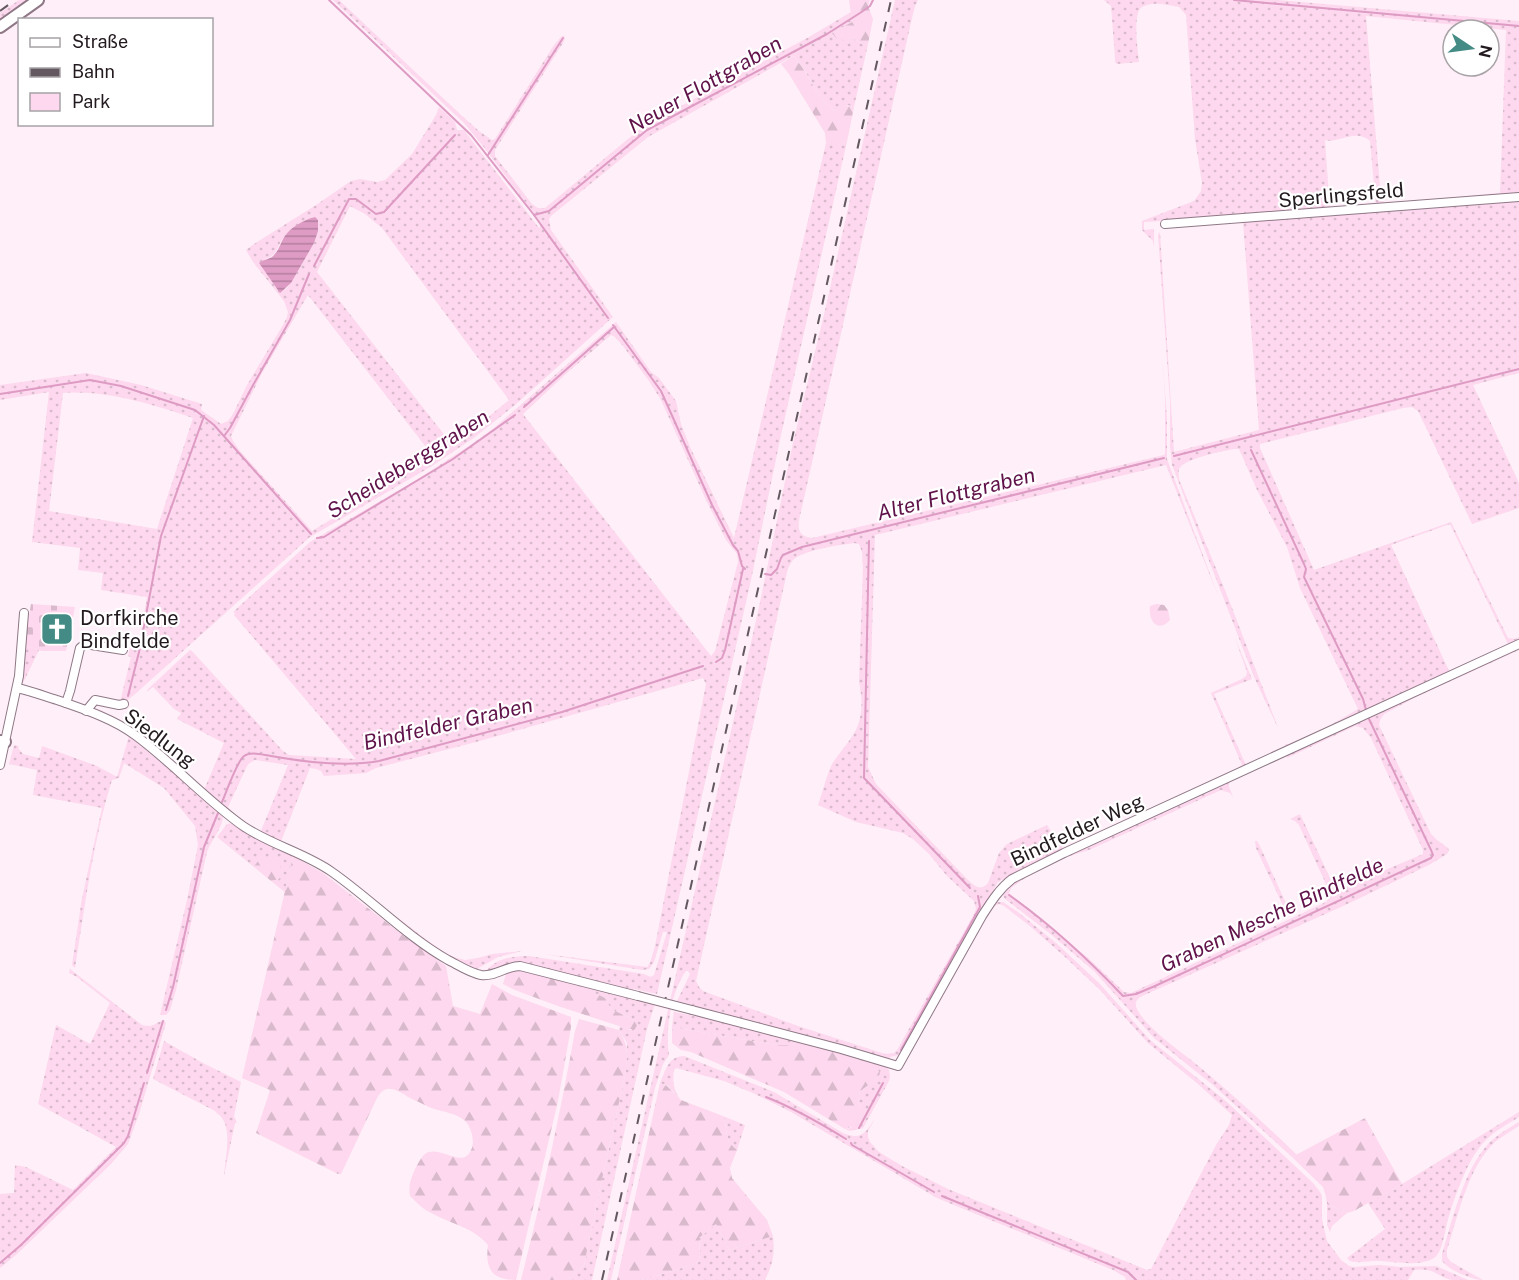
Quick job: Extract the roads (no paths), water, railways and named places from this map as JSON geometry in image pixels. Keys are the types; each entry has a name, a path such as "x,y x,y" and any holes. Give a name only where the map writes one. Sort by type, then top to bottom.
{"main road":[{"path":"0,27 38,0"}],"street":[{"name":"Sperlingsfeld","path":"1165,224 1519,196"},
{"path":"0,765 2,741 17,688 24,613"},
{"path":"66,703 80,648 85,644 123,650"},
{"name":"Bindfelder Weg","path":"692,1010 898,1066 982,916 1004,884 1044,862 1519,644"},
{"name":"Siedlung","path":"17,688 66,703 109,720 135,735 226,814 265,839 332,872 432,950 470,971 483,976 492,975 508,967 520,966 692,1010"},
{"path":"86,711 95,700 124,704"}],"waterway":[{"name":"Neuer Flottgraben","path":"329,0 471,135 534,215 549,211 647,130 827,34 870,6 873,0"},
{"name":"Neuer Flottgraben","path":"1234,0 1519,26"},
{"path":"488,155 563,38"},
{"path":"314,266 349,199 356,199 376,214 384,212 455,135"},
{"name":"Alter Flottgraben","path":"534,215 608,318"},
{"path":"224,436 290,320 309,274"},
{"name":"Alter Flottgraben","path":"613,325 661,391 712,505 738,551 745,569"},
{"name":"Scheideberggraben","path":"524,407 614,327"},
{"name":"Alter Flottgraben","path":"1174,456 1519,369"},
{"name":"Scheideberggraben","path":"0,394 90,380 121,386 195,410 214,425 311,534"},
{"name":"Scheideberggraben","path":"317,538 324,537 453,459 515,415"},
{"path":"128,696 139,652 161,536 204,416"},
{"name":"Graben Mesche Bindfelde","path":"1251,450 1304,564 1306,569 1304,577 1363,699 1366,710"},
{"name":"Alter Flottgraben","path":"765,574 771,575 777,569 783,555 802,547 1164,458"},
{"path":"869,541 864,778 970,888"},
{"name":"Bindfelder Graben","path":"716,662 722,658 725,650 743,569"},
{"name":"Bindfelder Graben","path":"222,802 238,764 244,756 250,754 325,763 353,764 379,761 562,712 703,666"},
{"name":"Graben Mesche Bindfelde","path":"1009,895 1068,942 1123,996 1136,994 1155,986 1431,858 1433,855 1431,850 1369,719"},
{"name":"Bindfelder Graben","path":"166,1010 204,847 218,813"},
{"path":"901,1050 980,907 978,896"},
{"name":"Bindfelder Graben","path":"147,1073 163,1021"},
{"name":"Bindfelder Graben","path":"0,1263 124,1143 144,1083"},
{"path":"859,1128 883,1083"},
{"path":"766,1097 807,1116 846,1139"},
{"path":"851,1143 934,1192"},
{"path":"942,1196 1128,1272 1136,1280"}],"railway":[{"path":"0,11 15,0"},
{"path":"602,1280 891,0"}],"place":[{"name":"Dorfkirche Bindfelde","path":"57,629"}]}
